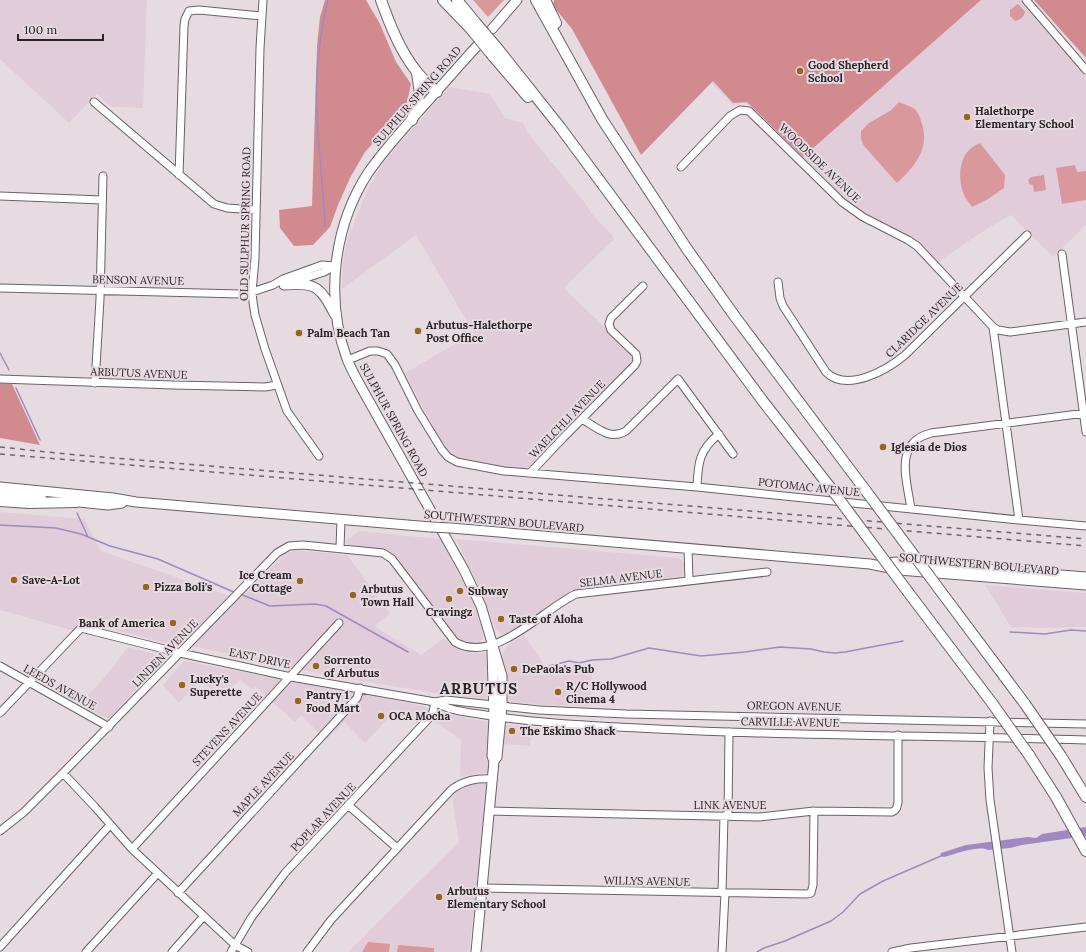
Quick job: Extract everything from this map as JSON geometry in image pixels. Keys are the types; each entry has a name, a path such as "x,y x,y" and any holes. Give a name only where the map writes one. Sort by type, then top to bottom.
{"highway":[{"path":"381,0 397,40 417,73 437,92"},
{"path":"443,0 472,25 597,177 762,400 833,491 992,703 1029,755 1064,810 1086,851"},
{"path":"457,0 472,25"},
{"path":"539,1 602,119 663,214 712,285 1025,704 1061,756 1086,797"},
{"path":"412,120 420,93 417,73"},
{"path":"0,501 29,503 76,502"}],"main road":[{"path":"492,29 517,0"},
{"name":"SULPHUR SPRING ROAD","path":"476,952 494,761 497,757 498,706 492,644 475,590 360,387 348,360 338,321 335,266 344,226 358,192 368,174 382,154 477,46"},
{"path":"284,285 305,284 318,289 326,299 338,321"},
{"name":"SOUTHWESTERN BOULEVARD","path":"0,487 114,498 136,502 688,548 870,564 899,570 1086,585"},
{"name":"SOUTHWESTERN BOULEVARD","path":"0,495 108,505 136,502"},
{"name":"SOUTHWESTERN BOULEVARD","path":"870,564 899,562 1086,577"}],"street":[{"name":"OLD SULPHUR SPRING ROAD","path":"264,0 262,16 252,292 255,315 277,385 287,411 319,456"},
{"path":"1026,0 1086,70"},
{"path":"179,175 184,26 185,19 189,11 199,10 262,16"},
{"path":"94,102 179,175 218,206 256,210"},
{"name":"WOODSIDE AVENUE","path":"681,167 730,116 740,110 750,111 842,202 872,223 899,235 917,246 993,327"},
{"path":"95,382 100,290 103,176"},
{"path":"0,196 102,200"},
{"name":"CLARIDGE AVENUE","path":"778,282 781,302 791,320 826,372 832,377 850,380 875,374 892,366 1027,235"},
{"path":"1062,254 1085,414 1086,432"},
{"name":"BENSON AVENUE","path":"0,288 232,294 252,292 322,265 335,266"},
{"name":"BENSON AVENUE","path":"273,285 284,285 324,272 335,266"},
{"name":"WAELCHLI AVENUE","path":"348,360 370,351 378,351 387,354 395,365 418,411 436,442 448,457 457,462 504,471 530,474 635,365 637,358 636,354 611,330 609,324 612,318 643,286"},
{"path":"993,327 998,330 1010,332 1086,322"},
{"path":"993,327 1019,520"},
{"name":"ARBUTUS AVENUE","path":"0,379 265,387 277,385"},
{"path":"582,419 606,434 620,434 626,431 678,379 733,454"},
{"path":"911,509 905,460 911,443 923,435 1085,414"},
{"path":"697,487 698,469 701,455 711,441 719,434"},
{"name":"POTOMAC AVENUE","path":"530,474 697,487 1086,526"},
{"path":"341,519 340,548 377,552 388,555 455,642 468,648 492,644"},
{"name":"LINDEN AVENUE","path":"0,831 24,812 109,727 277,553 289,546 303,545 340,548"},
{"path":"688,548 689,581"},
{"name":"SELMA AVENUE","path":"492,644 512,636 560,603 576,594 766,572"},
{"name":"STEVENS AVENUE","path":"132,849 339,623"},
{"name":"EAST DRIVE","path":"30,682 81,628 180,653 291,676 436,702 443,706 497,717"},
{"name":"LEEDS AVENUE","path":"0,666 109,727"},
{"path":"0,713 30,682"},
{"name":"MAPLE AVENUE","path":"178,893 357,698 360,688"},
{"name":"EAST DRIVE","path":"436,702 446,700 498,706"},
{"name":"POPLAR AVENUE","path":"231,952 252,918 285,873 430,717 436,702"},
{"name":"OREGON AVENUE","path":"498,706 565,712 660,715 1086,724"},
{"path":"659,729 660,715"},
{"name":"CARVILLE AVENUE","path":"497,717 564,724 729,732 1086,740"},
{"path":"990,721 989,789 1012,952"},
{"path":"722,952 729,732"},
{"name":"LINK AVENUE","path":"489,811 759,817 814,811 887,813 895,810 898,802 898,736"},
{"path":"63,773 132,849 157,874 235,945 248,952"},
{"path":"308,952 331,920 443,798 458,785 473,779 493,779"},
{"path":"348,805 397,848"},
{"name":"WILLYS AVENUE","path":"482,888 802,895 811,892 813,885 814,811"},
{"path":"0,947 110,825"},
{"path":"86,952 157,874"},
{"path":"172,952 203,917"},
{"path":"892,952 905,948 1086,927"}],"shaded area":[{"path":"0,0 147,0 143,108 112,107 97,94 69,123 0,59"},
{"path":"325,0 366,0 380,24 396,62 411,84 406,107 365,152 350,178 330,227 313,245 294,246 280,228 279,210 312,206 317,46 320,17"},
{"path":"473,0 504,0 488,17"},
{"name":"Good Shepherd School","path":"554,0 981,0 803,157 747,102 733,103 713,81 641,155 572,29 553,6"},
{"name":"Halethorpe Elementary School","path":"678,0 1020,0 1086,77 1086,225 1053,257 1011,215 988,228 938,262 910,236 874,220 855,208 751,107 743,103 734,106 667,38"},
{"path":"1034,0 1086,0 1086,58"},
{"path":"1018,4 1025,12 1022,18 1015,21 1010,16 1010,10"},
{"path":"449,87 490,94 505,118 523,123 527,132 585,203 592,214 614,239 564,288 632,354 633,362 532,466 517,470 466,462 448,450 440,439 405,373 474,333 416,235 342,289 343,262 347,240 367,191 380,168 393,151"},
{"path":"899,102 912,107 917,112 924,131 924,140 920,156 910,170 897,183 864,146 861,139 861,131 869,123 890,111"},
{"path":"980,143 1005,175 1004,188 988,199 972,207 965,197 961,185 960,172 965,155 971,148"},
{"path":"1075,165 1077,172 1086,171 1086,200 1062,204 1056,168"},
{"path":"1044,175 1046,190 1034,192 1033,185 1029,184 1028,180 1031,177"},
{"path":"0,383 12,384 40,445 0,438"},
{"path":"0,512 84,519 101,551 239,599 248,592 285,554 294,550 347,555 390,614 374,626 421,655 444,638 460,650 471,653 486,653 487,699 441,694 286,667 193,646 161,642 93,624 71,630 0,610"},
{"path":"359,531 440,539 466,586 476,608 483,639 474,645 469,645 457,639 395,557 389,552 383,549 351,546 345,542"},
{"path":"456,539 680,558 685,565 684,572 681,577 674,579 575,590 547,608 515,632 508,635 502,635 496,630 482,594"},
{"path":"985,585 1086,593 1086,627 1011,627"},
{"path":"524,635 549,672 557,668 592,665 591,706 546,705 513,702 509,700 506,692 502,656 509,644"},
{"path":"128,647 166,657 109,719 96,713 81,703 104,678"},
{"path":"184,661 414,704 447,714 489,722 489,773 480,773 460,777 461,740 434,720 425,729 397,709 365,743 344,722 326,740 301,715 295,722 255,687 252,690 240,680 220,699 201,680 179,703 163,685"},
{"path":"505,725 532,726 530,746 503,744"},
{"name":"Arbutus Elementary School","path":"478,782 488,784 469,952 348,952 459,842 452,797 458,790 467,785"},
{"path":"1086,827 1086,836 1010,848 988,850 973,849 944,857 940,856 941,853 966,845 1028,837 1036,838 1042,834"},
{"path":"368,942 390,944 389,952 362,952"},
{"path":"398,945 434,948 434,952 397,952"}],"waterway":[{"path":"325,226 317,127 316,91 321,37 328,0"},
{"path":"0,353 9,370"},
{"path":"16,388 40,440"},
{"path":"77,513 88,537"},
{"path":"0,525 56,528 81,534 110,546 158,559 236,593"},
{"path":"240,594 270,606 315,604 326,606 408,652"},
{"path":"1010,632 1045,634 1071,630 1086,631"},
{"path":"549,666 569,661 579,663 592,660 611,659 649,648 701,656 780,647 811,649 835,653 903,641"},
{"path":"757,952 831,921 843,912 860,894 883,881 941,856"}],"railway":[{"path":"0,447 66,454 1086,539"},
{"path":"0,454 1086,546"}],"place":[{"name":"Good Shepherd School","path":"800,71"},
{"name":"Halethorpe Elementary School","path":"967,117"},
{"name":"Arbutus-Halethorpe Post Office","path":"418,331"},
{"name":"Palm Beach Tan","path":"299,333"},
{"name":"Iglesia de Dios","path":"883,447"},
{"name":"Save-A-Lot","path":"14,580"},
{"name":"Ice Cream Cottage","path":"300,581"},
{"name":"Pizza Boli's","path":"146,587"},
{"name":"Subway","path":"460,591"},
{"name":"Arbutus Town Hall","path":"353,595"},
{"name":"Cravingz","path":"449,599"},
{"name":"Taste of Aloha","path":"501,619"},
{"name":"Bank of America","path":"173,623"},
{"name":"Sorrento of Arbutus","path":"316,666"},
{"name":"DePaola's Pub","path":"514,669"},
{"name":"Lucky's Superette","path":"182,685"},
{"name":"R/C Hollywood Cinema 4","path":"558,692"},
{"name":"Pantry 1 Food Mart","path":"298,701"},
{"name":"OCA Mocha","path":"381,716"},
{"name":"The Eskimo Shack","path":"512,731"},
{"name":"Arbutus Elementary School","path":"439,897"}],"district":[{"name":"ARBUTUS","path":"479,688"}]}
